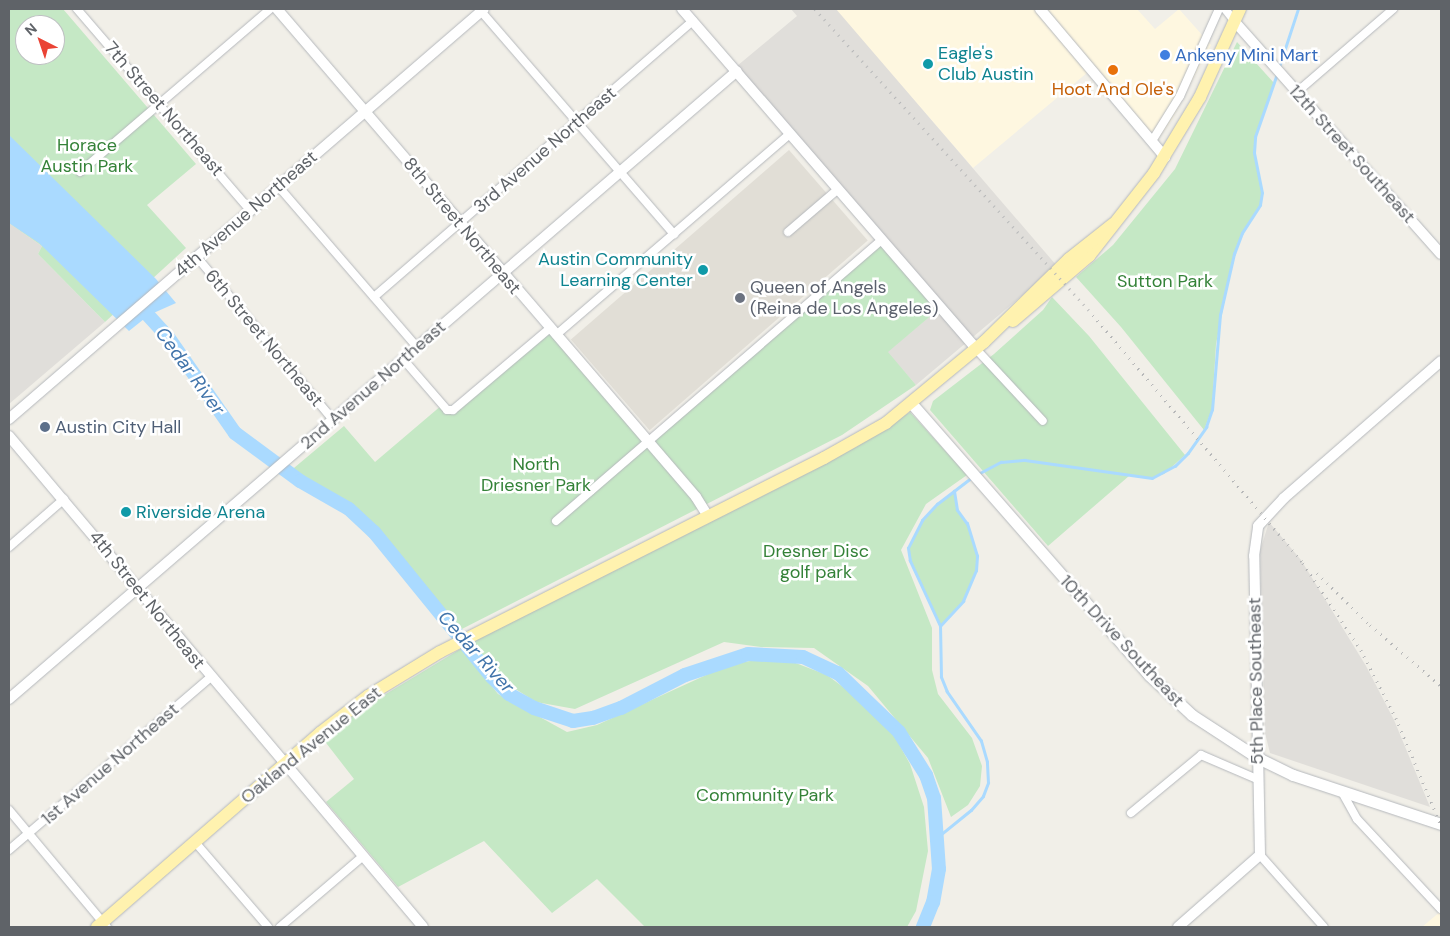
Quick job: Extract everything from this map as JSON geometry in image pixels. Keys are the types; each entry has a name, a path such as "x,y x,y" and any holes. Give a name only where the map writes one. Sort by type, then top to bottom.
{"main road":[{"name":"Oakland Avenue East","path":"102,926 284,765 368,696 440,652 859,440 912,404 993,335 1036,304 1076,268 1113,224 1165,157 1200,97 1240,9"},
{"name":"10th Drive Southeast","path":"912,404 1166,693 1208,727 1258,758 1293,775 1441,824"}],"street":[{"name":"7th Street Northeast","path":"77,9 250,210"},
{"path":"80,172 270,9"},
{"name":"8th Street Northeast","path":"277,9 502,274 648,442 708,516"},
{"path":"682,9 976,349 1043,421"},
{"path":"1040,9 1165,157"},
{"path":"1152,140 1180,96 1218,9"},
{"name":"12th Street Southeast","path":"1224,9 1260,53 1441,254"},
{"path":"1294,89 1394,9"},
{"path":"481,10 674,234"},
{"name":"4th Avenue Northeast","path":"9,419 481,10"},
{"name":"3rd Avenue Northeast","path":"374,297 693,22"},
{"name":"2nd Avenue Northeast","path":"9,699 737,71"},
{"path":"403,359 447,410 458,407 674,234 790,134"},
{"path":"278,186 417,347"},
{"path":"788,232 837,190"},
{"path":"556,522 881,240"},
{"name":"6th Street Northeast","path":"196,256 333,420"},
{"name":"5th Place Southeast","path":"1260,855 1254,556 1258,526 1270,511 1441,361"},
{"name":"4th Street Northeast","path":"9,436 64,499 210,678 423,927"},
{"path":"9,546 64,499"},
{"name":"1st Avenue Northeast","path":"9,850 210,678"},
{"path":"1131,813 1201,755 1259,780"},
{"path":"1342,792 1357,820 1441,909"},
{"path":"9,810 102,926"},
{"path":"195,842 268,927"},
{"path":"1178,927 1260,855 1324,927"},
{"path":"280,927 362,857"}],"shaded area":[{"path":"791,9 836,9 1057,266 916,385 887,352 940,308 737,66 797,16"},
{"path":"835,9 1034,9 1038,13 1044,9 1137,9 1155,29 1179,9 1211,45 1172,120 1152,148 1088,72 973,168"},
{"path":"789,150 868,241 650,430 571,340"},
{"path":"9,223 42,246 38,254 105,322 9,404"},
{"path":"1269,522 1301,560 1366,666 1394,720 1430,807 1270,753 1265,733 1260,551"},
{"path":"1441,911 1441,927 1422,927"}],"green space":[{"name":"Horace Austin Park","path":"9,9 63,9 196,164 147,205 186,248 105,322 38,254 42,246 9,223"},
{"name":"Sutton Park","path":"1237,42 1274,83 1255,137 1254,153 1262,193 1260,205 1242,233 1234,254 1216,344 1212,409 1204,430 1121,327 1076,277 1113,245 1175,169"},
{"name":"North Driesner Park","path":"881,240 940,308 888,352 916,385 842,435 456,632 373,532 349,509 288,473 344,426 375,462 442,405 447,410 550,328 647,442"},
{"path":"1052,297 1089,336 1185,455 1164,474 1152,478 1129,476 1048,546 930,410 933,401 994,354 1043,310"},
{"name":"Dresner Disc golf park","path":"910,412 967,475 926,504 901,550 932,628 932,670 938,694 972,738 982,766 980,786 968,805 951,817 928,758 868,686 814,648 761,647 724,642 575,709 536,702 503,681 470,643 856,447"},
{"path":"954,491 957,510 967,524 977,556 976,571 963,601 940,626 910,561 908,548 922,520"},
{"name":"Community Park","path":"462,648 498,694 567,732 597,725 728,665 761,659 793,662 827,675 863,702 895,737 910,764 924,807 928,851 916,911 907,927 645,927 597,879 552,913 484,841 398,887 326,802 354,779 323,739 361,709"}],"water":[{"path":"9,135 156,279 176,303 149,315 129,331 39,243 9,223"}],"waterway":[{"path":"1279,67 1298,9"},
{"path":"978,474 1001,462 1025,460 1152,478 1175,466 1188,453 1206,427 1212,410 1220,315 1234,254 1242,233 1260,205 1262,193 1254,153 1255,137 1277,74"},
{"name":"Cedar River","path":"136,302 168,337 235,433 300,481 349,509 374,532 492,677 509,694 534,708 573,721 593,718 621,708 685,675 748,654 803,657 838,673 899,732 926,775 934,798 939,869 933,902 923,927"},
{"path":"939,836 971,810 983,796 988,783 987,762 981,741 947,692 941,677 940,626 910,561 908,548 922,520 937,504 971,478"},
{"path":"940,626 963,601 976,571 977,556 967,524 957,510 954,491"}],"railway":[{"path":"815,9 1093,315 1303,563 1361,650 1396,718 1441,825"},
{"path":"1317,573 1370,625 1441,686"}],"place":[{"name":"Ankeny Mini Mart","path":"1165,55"},
{"name":"Eagle's Club Austin","path":"928,64"},
{"name":"Hoot And Ole's","path":"1113,70"},
{"name":"Austin Community Learning Center","path":"703,270"},
{"name":"Queen of Angels (Reina de Los Angeles)","path":"740,298"},
{"name":"Austin City Hall","path":"45,427"},
{"name":"Riverside Arena","path":"126,512"}]}
